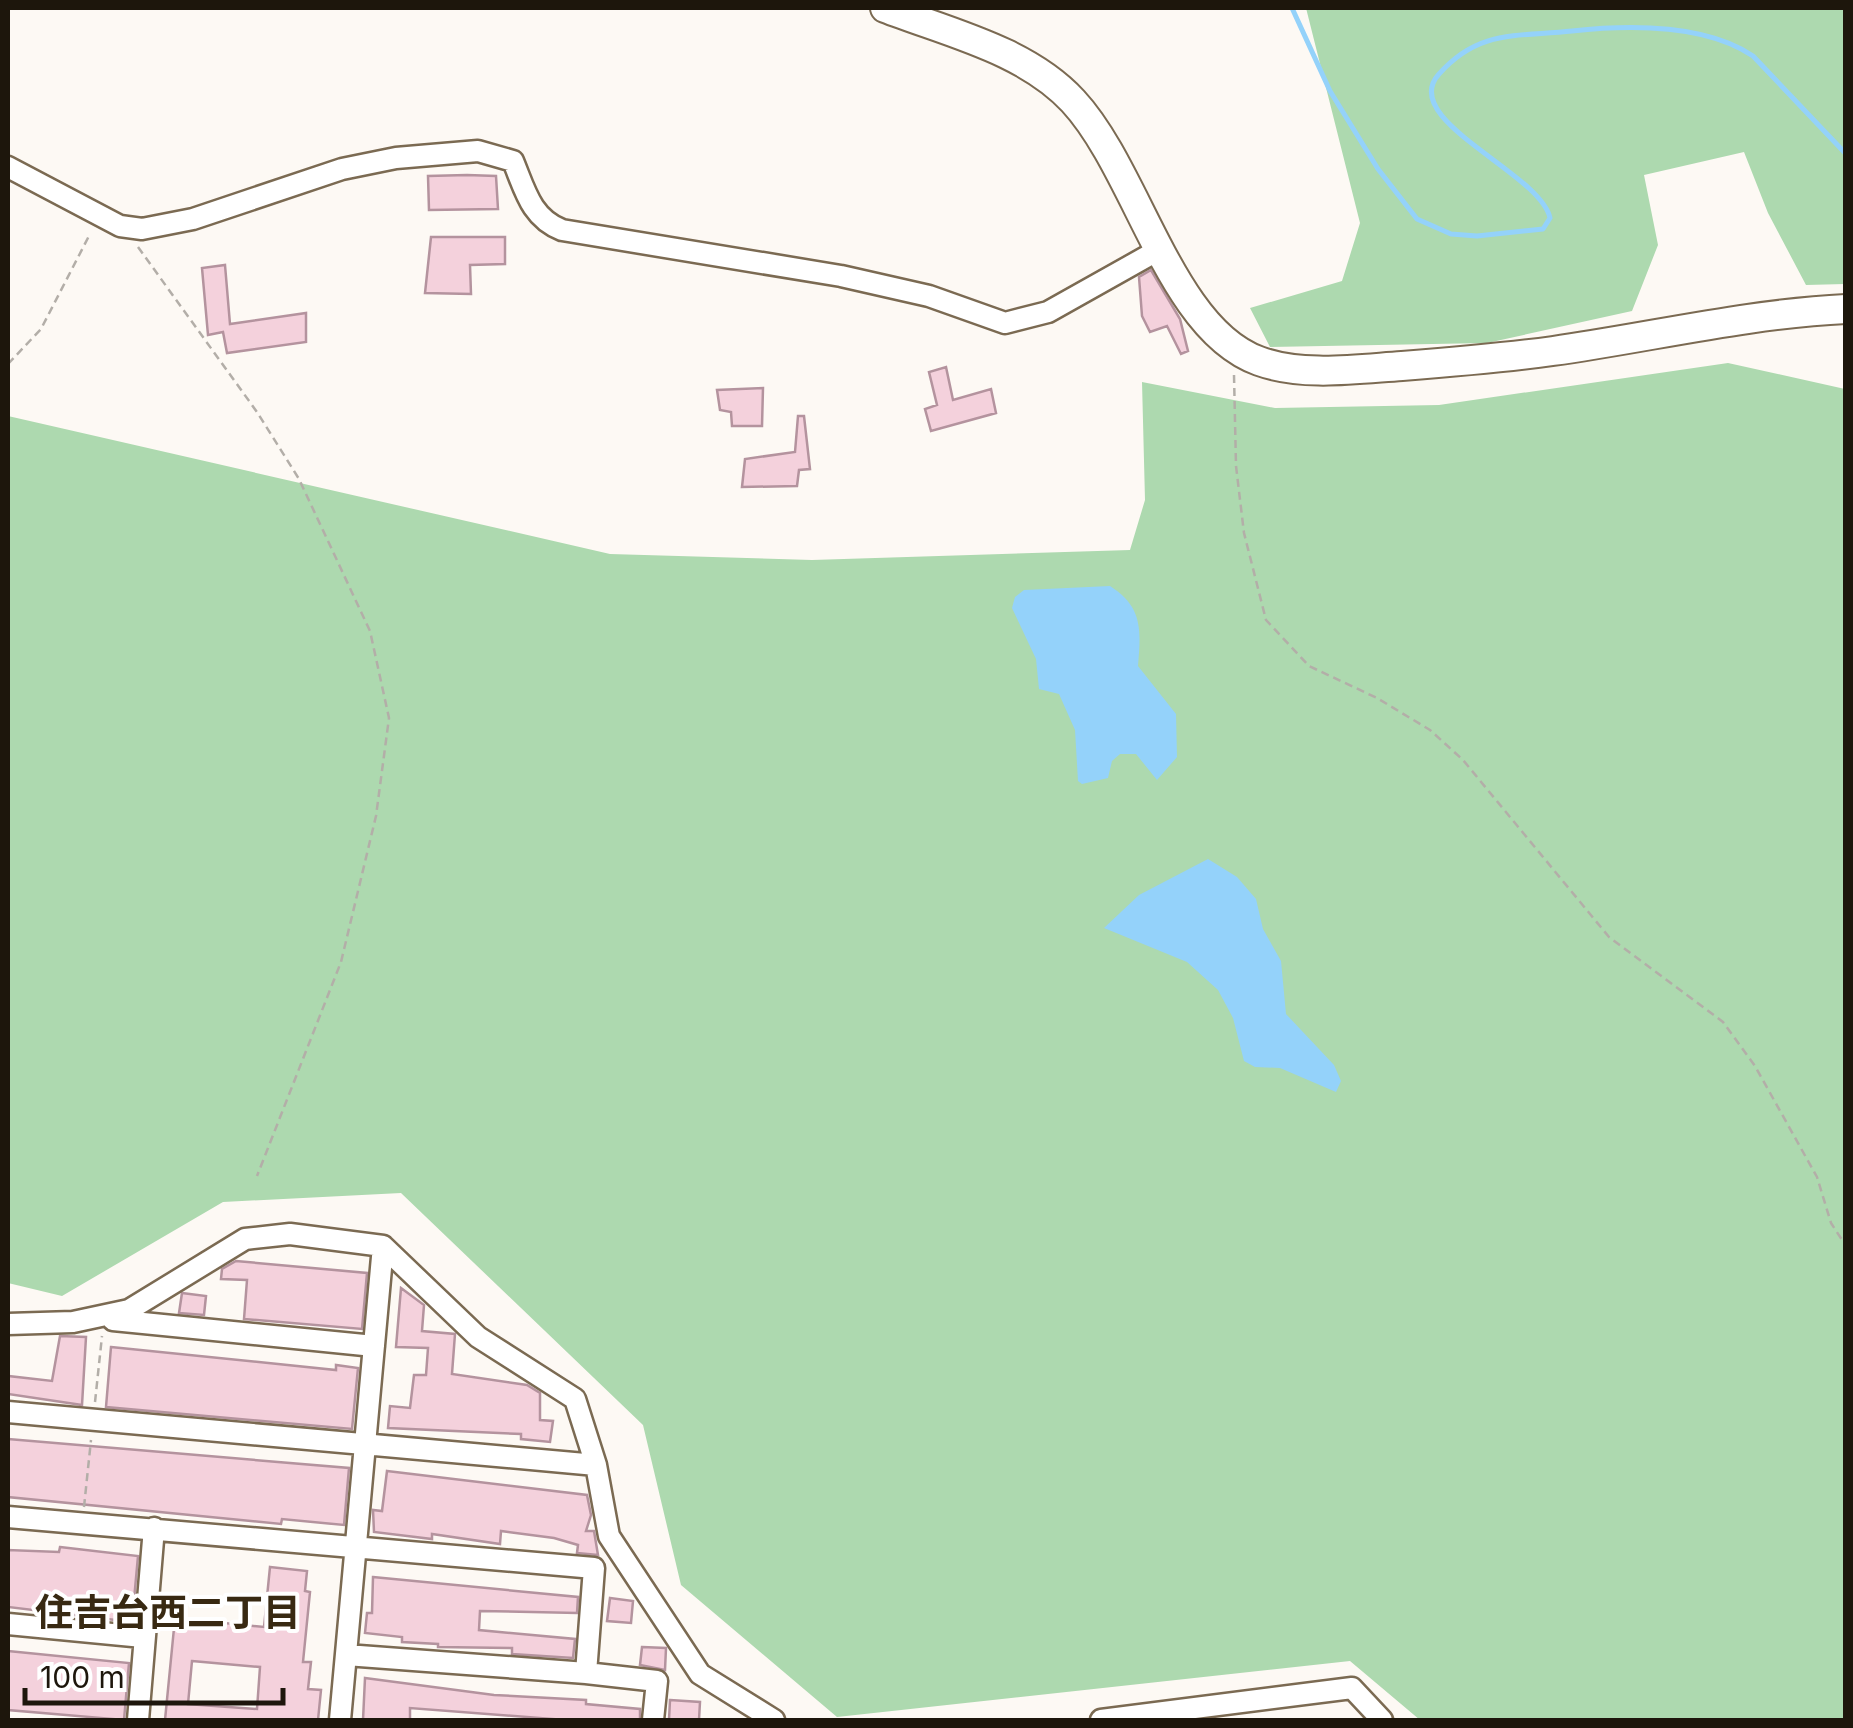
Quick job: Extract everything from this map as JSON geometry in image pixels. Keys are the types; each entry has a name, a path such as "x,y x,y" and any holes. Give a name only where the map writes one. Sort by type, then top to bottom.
{"street":[{"path":"885,8 1020,61 1055,84 1090,124 1198,315 1234,349 1281,366 1374,368 1555,351 1746,316 1846,309"},
{"path":"8,167 131,229 193,219 342,169 396,158 478,150 513,161 534,212 546,224 562,230 841,276 929,296 1005,323 1048,312 1162,248"},
{"path":"94,1318 143,1304 166,1284 245,1239 290,1234 383,1246 478,1337 575,1399 596,1465 609,1536 700,1674 774,1720"},
{"path":"340,1720 383,1246"},
{"path":"8,1324 94,1318 374,1346"},
{"path":"8,1412 596,1465"},
{"path":"8,1517 594,1568 586,1673"},
{"path":"138,1720 154,1528"},
{"path":"8,1624 144,1636"},
{"path":"346,1655 656,1681 653,1720"},
{"path":"1100,1720 1352,1688 1382,1720"}],"path":[{"path":"8,364 41,329 100,216"},
{"path":"131,229 140,250 258,412 299,478 370,630 390,718 376,816 341,962 257,1176"},
{"path":"1234,349 1236,466 1242,516 1266,620 1308,666 1377,698 1430,730 1462,760 1609,937 1723,1022 1755,1066 1816,1178 1831,1223 1846,1246"}],"green space":[{"path":"1306,8 1845,8 1845,284 1806,285 1768,213 1744,152 1644,175 1658,245 1632,311 1487,343 1270,347 1250,308 1342,281 1360,223"},
{"path":"1728,363 1845,389 1845,1720 1420,1720 1350,1661 837,1717 681,1585 643,1425 401,1193 223,1202 62,1296 8,1283 8,416 610,554 812,560 1130,550 1145,500 1142,382 1275,408 1439,405"}],"water":[{"path":"1110,586 1134,611 1140,641 1138,666 1176,714 1177,757 1157,780 1136,754 1120,754 1112,761 1108,778 1082,784 1078,781 1075,730 1059,694 1039,689 1036,659 1012,608 1015,597 1024,590"},
{"path":"1208,859 1237,877 1256,899 1263,929 1281,961 1286,1014 1334,1065 1341,1081 1336,1092 1280,1068 1255,1067 1244,1061 1233,1018 1218,990 1187,962 1104,928 1139,895"}],"building":[{"path":"428,176 496,176 498,209 429,210"},
{"path":"431,237 505,237 505,264 470,265 471,294 425,293"},
{"path":"225,265 230,324 306,313 306,342 227,353 223,332 208,335 202,268"},
{"path":"1151,270 1180,319 1188,351 1181,354 1167,326 1150,332 1142,316 1139,277"},
{"path":"946,367 953,400 991,389 996,413 931,431 925,409 937,405 929,372"},
{"path":"763,388 762,426 732,426 731,412 720,410 717,390"},
{"path":"798,416 804,416 810,469 799,470 797,486 742,487 745,459 795,452"},
{"path":"236,1261 367,1273 362,1329 244,1319 247,1280 221,1279 222,1269"},
{"path":"401,1288 424,1305 422,1331 455,1334 452,1374 527,1385 540,1393 540,1420 553,1421 550,1442 521,1439 521,1434 388,1428 390,1406 410,1408 414,1375 426,1375 428,1348 396,1347"},
{"path":"182,1293 206,1296 204,1315 179,1313"},
{"path":"60,1336 86,1337 82,1405 8,1394 8,1376 52,1381"},
{"path":"111,1347 336,1370 336,1365 358,1368 352,1429 106,1407"},
{"path":"8,1439 349,1468 344,1525 282,1519 281,1524 8,1497"},
{"path":"387,1471 587,1495 591,1515 586,1531 594,1531 598,1555 577,1553 578,1545 554,1538 501,1531 500,1544 432,1534 432,1539 374,1532 373,1510 382,1511"},
{"path":"60,1547 138,1556 132,1622 8,1607 8,1550 59,1552"},
{"path":"270,1567 307,1571 305,1591 310,1592 303,1662 311,1662 308,1689 321,1690 318,1720 165,1720 175,1618 264,1627","holes":["192,1661 260,1667 257,1709 188,1704"]},
{"path":"373,1577 578,1597 577,1613 480,1611 479,1630 575,1639 573,1658 512,1654 512,1648 438,1647 402,1642 402,1637 365,1633 367,1613 372,1613"},
{"path":"610,1598 633,1601 631,1623 607,1621"},
{"path":"642,1647 666,1648 665,1670 640,1665"},
{"path":"8,1651 129,1663 124,1720 8,1710"},
{"path":"365,1678 494,1695 586,1700 586,1704 640,1709 640,1720 565,1720 410,1708 410,1720 363,1720"},
{"path":"670,1700 700,1702 699,1720 669,1720"}],"waterway":[{"path":"1292,8 1330,91 1378,169 1417,219 1451,234 1477,236 1543,229 1550,218 1541,200 1523,183 1453,128 1437,109 1431,92 1439,74 1454,59 1484,42 1500,38 1641,28 1689,32 1734,45 1753,56 1846,154"}],"district":[{"name":"住吉台西二丁目","path":"168,1613"}]}
